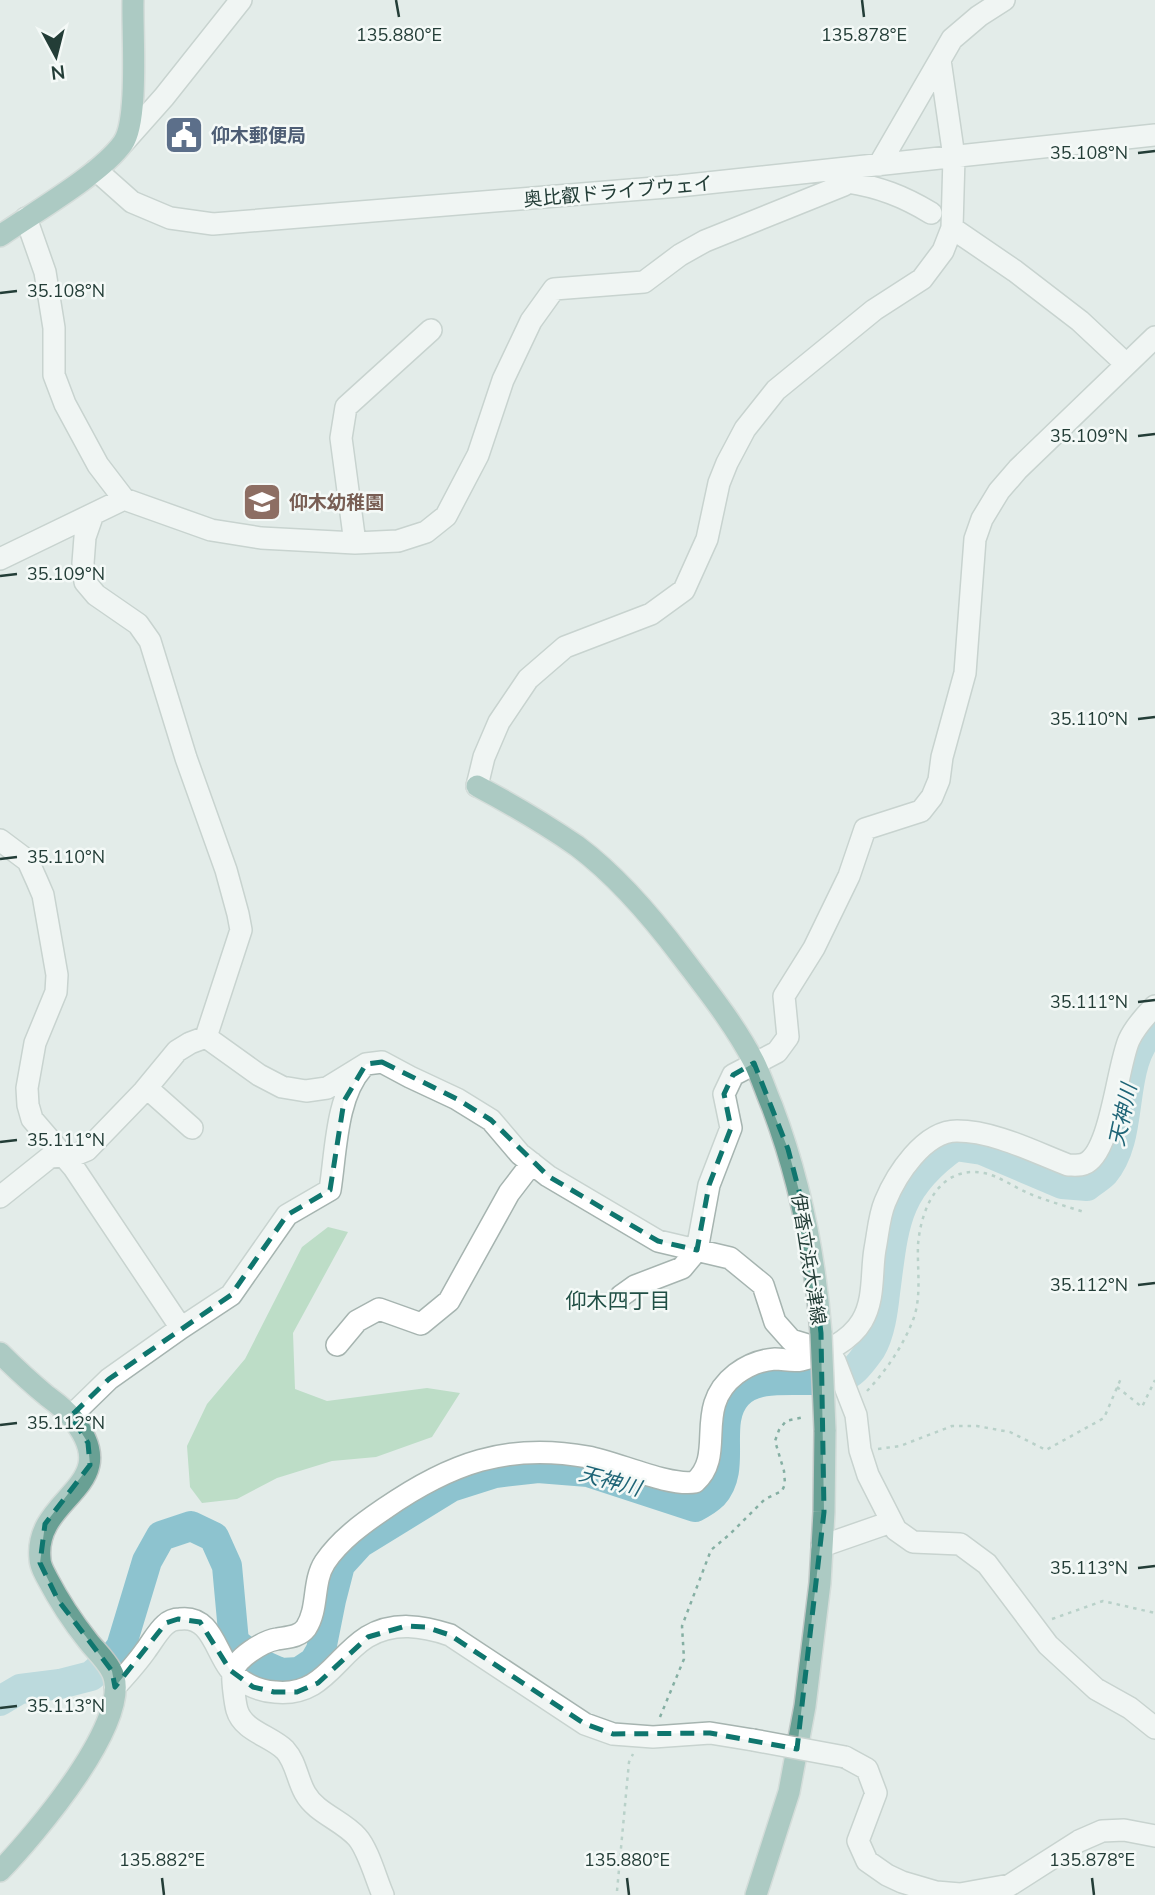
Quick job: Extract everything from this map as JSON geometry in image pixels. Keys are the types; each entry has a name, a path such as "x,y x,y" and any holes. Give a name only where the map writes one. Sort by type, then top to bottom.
{"main road":[{"path":"0,236 96,170 124,142 132,114 132,0"},
{"name":"伊香立浜大津線","path":"477,786 578,848 628,892 662,930 709,993 754,1063 788,1149 805,1213 827,1348 819,1422 822,1546 806,1693 789,1792 756,1895"},
{"path":"0,1353 71,1416 88,1443 90,1465 87,1475 45,1524 39,1544 40,1563 58,1600 114,1679 110,1716 101,1740 59,1802 0,1871"}],"street":[{"path":"879,165 952,38 1004,0"},
{"path":"124,142 164,97 240,1"},
{"path":"477,786 484,757 499,722 528,679 565,647 651,614 684,590 706,539 719,483 727,463 745,429 776,390 874,310 922,279 943,251 952,228 954,156 940,60"},
{"name":"奥比叡ドライブウェイ","path":"96,170 132,202 170,218 213,224 651,188 849,175 879,165 1155,135"},
{"path":"26,218 46,272 54,328 54,375 65,404 97,465 124,499 211,530 261,538 355,543 398,541 426,531 446,516 478,455 503,380 531,321 554,289 644,282 680,255 705,241 833,190 849,175 904,197 931,213"},
{"path":"952,228 1080,320 1126,363"},
{"path":"355,543 341,438 346,407 431,330"},
{"path":"621,1296 635,1286 682,1268 697,1250 709,1185 731,1128 724,1094 733,1075 777,1052 788,1037 784,996 814,948 849,876 865,829 921,811 932,797 939,780 942,757 965,673 971,568 975,539 982,519 999,491 1018,469 1155,337"},
{"path":"0,559 124,499"},
{"path":"93,514 85,537 85,582 96,595 138,624 150,641 238,914 241,930 206,1037"},
{"path":"0,841 28,861 43,895 57,975 56,992 35,1043 27,1088 32,1119 74,1168 181,1328"},
{"path":"383,1895 358,1838 318,1808 305,1794 296,1768 285,1750 246,1724 238,1712 236,1667 263,1642 293,1637 304,1631 310,1619 317,1582 324,1564 341,1543 367,1520 429,1479 473,1460 538,1452 597,1458 677,1482 695,1482 707,1470 712,1407 727,1381 747,1366 761,1361 801,1360 846,1341 863,1321 871,1296 874,1253 884,1204 900,1173 916,1153 935,1138 955,1131 985,1134 1068,1165 1083,1165 1092,1159 1104,1138 1129,1040 1140,1022 1155,1006"},
{"path":"206,1037 259,1075 282,1087 306,1091 327,1088 366,1063 382,1062 457,1099 491,1120 520,1154 548,1176 658,1241 730,1258 763,1285 775,1322 791,1340 827,1348"},
{"path":"0,1197 50,1157 75,1155 87,1150 147,1088 177,1051 206,1037"},
{"path":"71,1416 109,1379 231,1295 287,1215 330,1190 344,1101 352,1079 366,1063"},
{"path":"147,1088 192,1128"},
{"path":"337,1345 357,1321 379,1309 421,1324 449,1301 509,1193 532,1163"},
{"path":"827,1348 853,1406 860,1450 868,1475 896,1530 913,1542 960,1544 987,1564 1048,1645 1096,1689 1130,1708 1155,1728"},
{"path":"822,1546 891,1522"},
{"path":"114,1679 134,1668 166,1623 178,1619 191,1618 200,1622 253,1687 274,1692 297,1692 318,1683 368,1637 406,1626 425,1627 450,1635 585,1724 612,1734 648,1736 710,1733 845,1757 867,1769 876,1793 858,1841 867,1861 902,1882 936,1892 960,1894 1010,1885 1079,1841 1102,1831 1124,1830 1155,1836"}],"path":[{"path":"853,1406 890,1365 914,1318 923,1218 934,1194 947,1178 966,1171 986,1173 1029,1194 1084,1212"},
{"path":"860,1450 900,1446 952,1426 976,1426 1010,1432 1046,1450 1104,1418 1122,1376"},
{"path":"1117,1387 1142,1407 1155,1380"},
{"path":"617,1891 629,1762 648,1736 684,1660 682,1626 711,1550 765,1499 782,1491 785,1484 775,1441 786,1421 819,1422"},
{"path":"1032,1626 1103,1601 1155,1613"}],"highlighted area":[{"path":"382,1062 457,1099 491,1120 548,1176 658,1241 697,1250 709,1185 731,1128 724,1094 733,1075 754,1063 788,1149 808,1225 821,1333 824,1512 797,1749 710,1733 613,1734 585,1724 450,1635 425,1627 406,1626 368,1637 318,1683 297,1692 274,1692 253,1687 230,1670 200,1622 178,1619 166,1623 115,1687 112,1671 58,1600 40,1563 45,1524 90,1465 88,1443 71,1416 109,1379 231,1295 287,1215 330,1190 344,1101 366,1064"}],"green space":[{"path":"328,1227 348,1232 293,1333 295,1389 327,1401 427,1388 460,1393 432,1437 376,1457 332,1461 277,1478 237,1499 202,1503 190,1487 187,1446 207,1404 245,1359 302,1247"}],"waterway":[{"name":"天神川","path":"0,1701 20,1689 60,1684 91,1676 114,1656 121,1647 147,1561 161,1536 191,1526 214,1537 227,1566 234,1642 263,1665 281,1673 299,1672 314,1662 321,1650 340,1565 360,1543 451,1487 495,1473 538,1468 588,1472 695,1507 702,1503 713,1495 724,1472 726,1419 737,1395 761,1382 838,1378 853,1371 871,1349 881,1322 891,1247 900,1210 908,1193 935,1162 955,1146 982,1150 1062,1184 1087,1186 1104,1173 1114,1157 1135,1060 1155,1027"}],"place":[{"name":"仰木郵便局","path":"184,135"},
{"name":"仰木幼稚園","path":"262,502"}],"district":[{"name":"仰木四丁目","path":"618,1301"}]}
